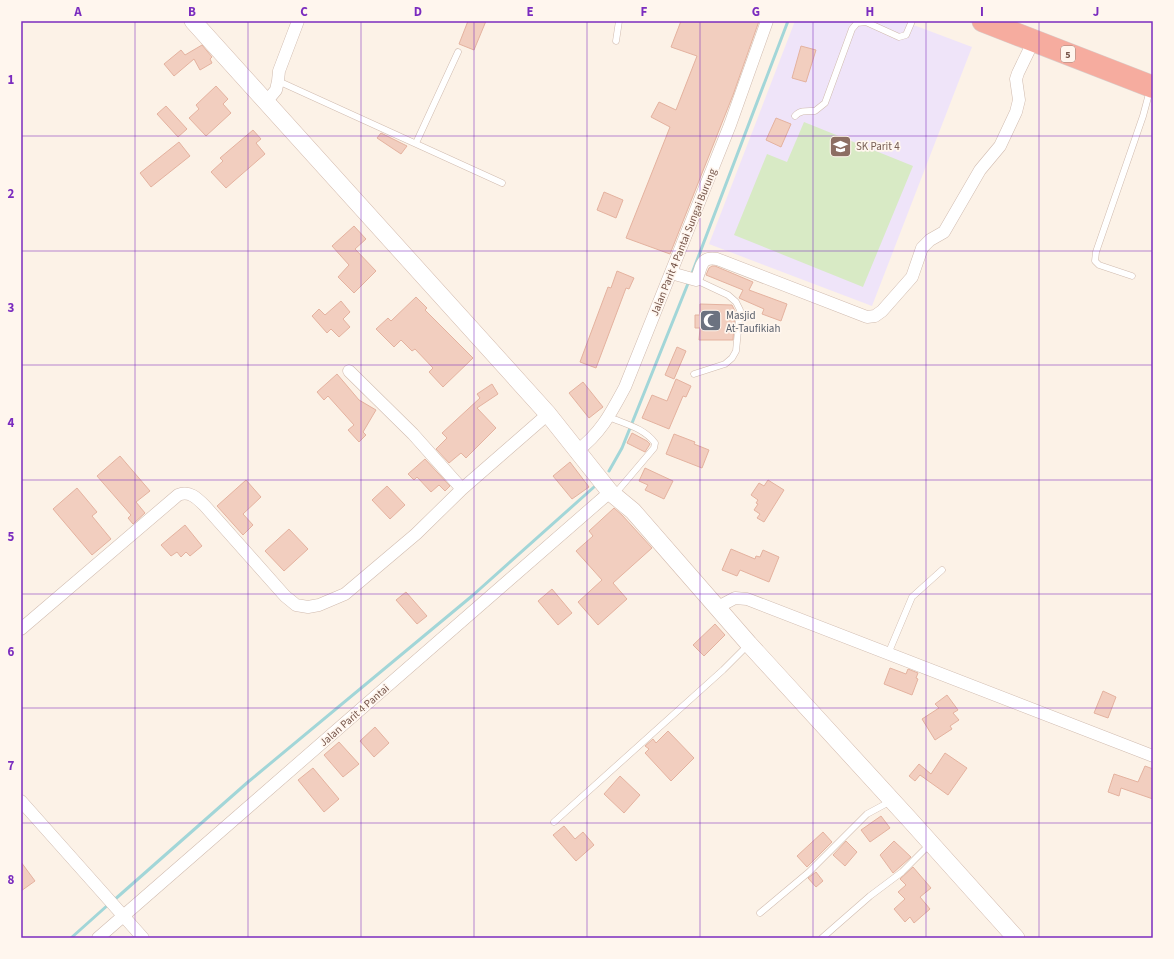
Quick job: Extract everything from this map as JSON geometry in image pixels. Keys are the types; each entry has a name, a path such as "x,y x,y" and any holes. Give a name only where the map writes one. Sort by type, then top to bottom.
{"highway":[{"name":"5","path":"983,21 1152,82"},
{"name":"5","path":"1023,21 1152,82"}],"street":[{"path":"193,21 548,414 612,494 633,511 749,644 1016,938"},
{"path":"264,101 276,90 279,71 298,21"},
{"name":"Jalan Parit 4 Pantai Sungai Burung","path":"577,451 589,442 606,422 625,387 730,125 767,21"},
{"path":"670,273 690,279 705,260 712,258 717,259 867,317 875,316 882,311 912,277 922,248 930,240 944,232 980,170 1000,146 1016,112 1019,100 1016,79 1034,40"},
{"path":"350,370 413,434 462,489"},
{"path":"21,629 182,493 194,496 205,506 285,596 296,605 308,607 319,606 345,594 416,534 462,489 548,414"},
{"name":"Jalan Parit 4 Pantai","path":"98,938 612,494"},
{"path":"718,607 735,598 747,599 1153,756"},
{"path":"21,801 143,938"}],"lane":[{"path":"616,41 619,21"},
{"path":"795,116 798,112 815,111 825,103 852,30 858,23 866,22 899,37 906,35 912,21"},
{"path":"416,143 458,52"},
{"path":"278,81 502,183"},
{"path":"1132,276 1099,265 1095,260 1096,252 1138,131 1152,82"},
{"path":"690,279 728,294 736,302 740,310 736,351 732,358 725,364 694,374"},
{"path":"609,417 636,428 650,436 655,443 654,448 612,494"},
{"path":"888,654 912,597 942,570"},
{"path":"554,822 723,670 749,644"},
{"path":"760,913 809,872 867,814 892,801"},
{"path":"822,938 870,896 902,872 931,843"}],"shaded area":[{"name":"SK Parit 4","path":"795,21 903,21 972,47 872,306 709,244"}],"green space":[{"path":"804,122 913,166 863,287 734,235 767,154 787,162"}],"building":[{"path":"468,21 486,21 474,50 459,44"},
{"path":"681,21 759,21 733,95 670,254 626,238 670,127 651,117 659,102 676,110 697,56 671,47"},
{"path":"202,45 212,57 210,59 212,63 200,70 194,59 174,76 164,64 181,50 185,55"},
{"path":"801,46 816,50 806,82 792,78"},
{"path":"216,86 228,99 223,104 231,113 206,136 189,118 199,109 196,105"},
{"path":"166,106 187,129 178,137 157,114"},
{"path":"776,118 791,124 781,147 766,140"},
{"path":"253,130 261,139 256,143 265,154 226,188 211,172 223,161 220,158"},
{"path":"381,133 407,146 401,154 377,138"},
{"path":"179,142 190,156 151,187 140,173"},
{"path":"604,192 623,200 616,218 597,210"},
{"path":"354,226 366,239 355,249 376,271 354,293 338,277 349,265 332,246"},
{"path":"712,266 753,282 749,290 787,304 781,321 762,314 764,309 739,298 743,290 706,275 709,268"},
{"path":"617,271 634,278 629,289 626,288 596,368 580,362 608,287 611,288"},
{"path":"416,297 427,308 425,310 473,358 443,387 429,372 433,368 415,349 412,351 401,340 394,347 376,329 388,318 391,321"},
{"path":"341,301 350,312 343,319 350,327 339,337 331,329 327,333 312,316 319,309 325,315"},
{"path":"700,304 732,305 735,311 733,340 699,340 700,328 695,328 695,315 700,315"},
{"path":"677,347 686,351 674,379 665,375"},
{"path":"337,374 359,400 376,410 363,432 366,435 359,442 348,430 354,425 328,396 324,400 317,392"},
{"path":"676,379 691,386 686,397 683,396 669,429 642,418 652,395 667,401"},
{"path":"583,382 603,407 589,418 569,393"},
{"path":"492,384 498,394 477,408 496,428 466,458 461,453 449,463 436,449 447,438 442,433 480,398 477,394"},
{"path":"632,433 650,444 645,452 627,443"},
{"path":"674,434 695,442 694,444 709,450 702,468 666,454"},
{"path":"120,456 150,491 136,502 145,513 133,524 128,518 131,515 97,476"},
{"path":"425,459 450,486 445,491 439,485 431,492 417,477 414,480 408,474"},
{"path":"570,462 589,487 572,499 553,476"},
{"path":"645,468 673,481 664,499 645,490 648,485 639,481"},
{"path":"246,480 261,497 243,514 253,525 243,535 217,506"},
{"path":"768,480 784,490 764,522 757,518 760,514 754,510 758,504 756,503 758,500 751,495 759,483 764,486"},
{"path":"387,486 405,505 390,519 372,500"},
{"path":"77,488 97,512 92,516 111,539 92,555 53,509"},
{"path":"614,508 652,548 613,583 627,599 598,625 578,602 602,580 576,551 593,536 589,531"},
{"path":"185,525 202,546 190,556 186,552 181,557 177,552 171,556 161,545"},
{"path":"289,529 308,549 284,571 265,551"},
{"path":"731,549 755,559 756,556 760,557 763,550 779,557 769,582 740,570 737,576 722,570"},
{"path":"552,589 572,613 558,625 538,601"},
{"path":"406,592 427,616 417,624 396,600"},
{"path":"715,624 725,635 704,656 693,645"},
{"path":"890,668 906,674 908,669 918,673 916,678 918,679 912,695 884,684"},
{"path":"1103,691 1116,697 1108,718 1094,713"},
{"path":"947,695 958,710 953,713 959,720 950,726 952,729 935,740 922,719 939,708 935,704"},
{"path":"375,727 389,743 374,757 360,741"},
{"path":"668,731 694,758 671,781 645,753 649,749 645,746 653,739 656,743"},
{"path":"339,742 359,764 343,777 324,755"},
{"path":"945,753 967,768 948,795 920,775 915,781 909,776 919,764 931,774"},
{"path":"1145,766 1153,769 1153,799 1121,788 1119,796 1108,792 1114,774 1138,782"},
{"path":"313,768 339,799 324,812 298,780"},
{"path":"620,776 640,795 624,813 604,794"},
{"path":"881,816 890,828 870,842 861,830"},
{"path":"564,826 575,839 583,832 594,845 576,861 553,835"},
{"path":"823,832 832,842 807,867 797,856"},
{"path":"846,841 857,852 845,866 833,855"},
{"path":"894,841 911,857 893,873 880,855"},
{"path":"21,862 35,881 21,891"},
{"path":"913,867 931,888 920,897 930,909 914,923 910,917 905,922 894,909 905,899 898,892 906,885 900,879"},
{"path":"816,872 823,881 816,887 808,878"}],"waterway":[{"path":"691,276 788,21"},
{"path":"609,471 622,448 689,281"},
{"path":"113,901 248,782 472,596 594,487"},
{"path":"71,938 109,904"}],"place":[{"name":"SK Parit 4","path":"840,146"},
{"name":"Masjid At-Taufikiah","path":"710,321"}]}
